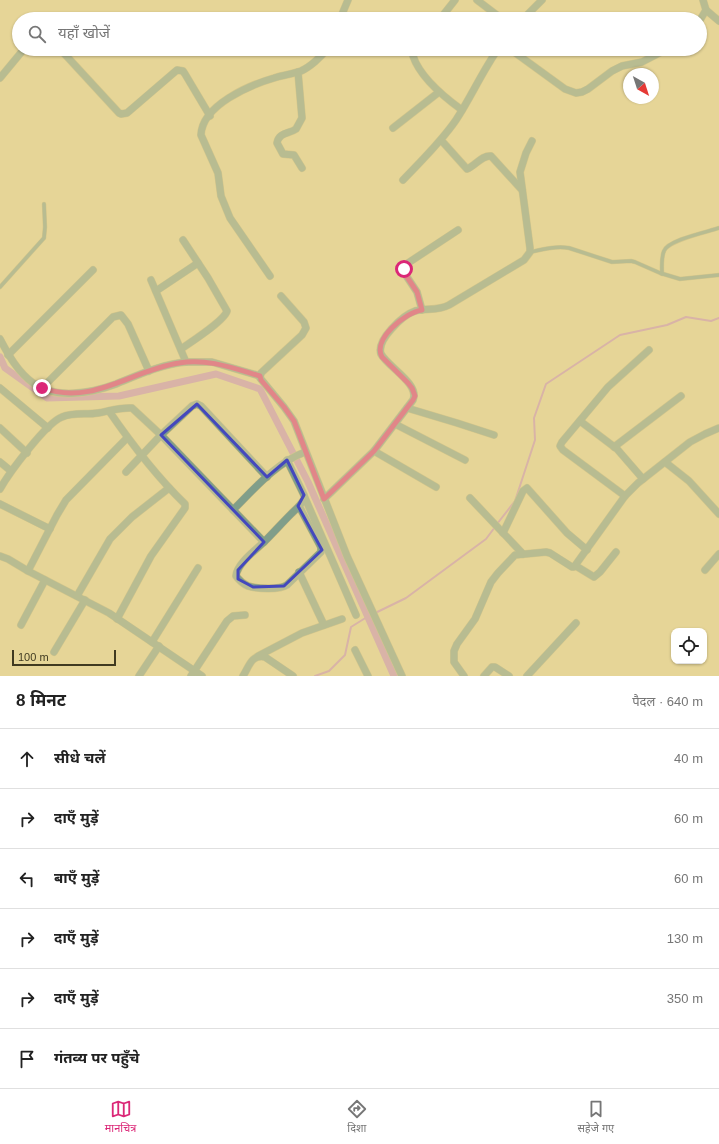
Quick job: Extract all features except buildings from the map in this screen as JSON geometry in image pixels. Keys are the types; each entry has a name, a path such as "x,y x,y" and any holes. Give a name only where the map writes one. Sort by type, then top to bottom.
{"street":[{"path":"343,12 348,0"},
{"path":"446,12 455,0"},
{"path":"477,0 493,12"},
{"path":"530,12 542,0"},
{"path":"703,0 706,10 719,21"},
{"path":"0,78 18,56"},
{"path":"66,56 118,113 127,112 177,70 183,71 210,116"},
{"path":"270,276 230,218 221,196 218,173 201,135 204,124 219,105 244,89 273,78 298,72 308,66 319,56"},
{"path":"413,56 420,68 439,92 462,110"},
{"path":"403,180 442,140 456,120 493,56"},
{"path":"520,56 565,89 576,93 588,89 612,71 622,66 642,62 654,56"},
{"path":"298,72 302,118 296,129 281,135 277,140 277,143 283,154 294,155 302,168"},
{"path":"393,128 439,92"},
{"path":"442,140 467,169 471,168 486,156 491,156 522,190"},
{"path":"324,499 374,451 415,396 415,393 408,383 382,357 380,348 381,343 388,333 407,316 416,311 438,309 449,306 524,260 530,252 522,190 521,167 532,141"},
{"path":"422,310 419,296 405,273 404,267 458,230"},
{"path":"181,349 198,338 224,316 227,311 208,278 183,240"},
{"path":"156,291 198,263"},
{"path":"8,355 92,270"},
{"path":"151,280 186,362"},
{"path":"260,376 268,365 302,335 306,328 304,322 281,296"},
{"path":"42,388 113,316 117,315 121,315 128,324 149,371"},
{"path":"0,339 8,355 19,370 33,383 42,388 67,394 88,392 114,385 149,371 186,362 212,362 260,376"},
{"path":"625,496 561,448 560,444 612,383 649,350"},
{"path":"260,376 261,380 294,421 303,453 324,499 347,556 402,676"},
{"path":"0,388 48,428"},
{"path":"614,447 681,396"},
{"path":"126,472 160,435 192,406 197,404 201,406 267,477"},
{"path":"0,489 11,471 27,452 48,428 63,416 93,414 132,408 264,542"},
{"path":"407,408 494,435"},
{"path":"109,411 127,438 169,488 185,504 186,508 151,556 117,619"},
{"path":"580,421 614,447 643,479"},
{"path":"395,424 465,460"},
{"path":"0,428 27,452"},
{"path":"576,566 625,496 643,479 698,438 719,428"},
{"path":"28,571 62,508 74,491 127,438"},
{"path":"374,451 436,487"},
{"path":"233,510 267,477 289,459 303,453"},
{"path":"289,459 356,615"},
{"path":"0,462 11,471"},
{"path":"665,462 689,481 719,514"},
{"path":"77,596 110,539 132,517 169,488"},
{"path":"501,531 523,491 527,488 566,533 587,550"},
{"path":"298,506 322,550 287,585 281,588 253,587 241,581 236,576 238,570 253,551 264,542 305,498"},
{"path":"470,498 523,554"},
{"path":"0,504 50,529"},
{"path":"464,676 454,662 454,651 457,644 475,618 491,582 512,557 515,555 546,552 572,567 576,566 594,576 600,572 616,552"},
{"path":"705,570 719,554"},
{"path":"0,556 85,600 117,619 159,646 192,673 202,676"},
{"path":"152,642 198,568"},
{"path":"299,572 324,625"},
{"path":"22,625 45,580"},
{"path":"54,652 85,600"},
{"path":"192,673 204,658 227,621 233,616 246,615"},
{"path":"243,676 252,660 258,656 291,638 342,618"},
{"path":"527,676 576,624"},
{"path":"139,676 159,646"},
{"path":"355,650 368,676"},
{"path":"258,656 265,657 293,676"},
{"path":"484,676 492,667 509,676"}],"lane":[{"path":"0,287 44,238 44,204"},
{"path":"662,274 663,253 667,246 676,241 719,228"},
{"path":"530,252 544,248 562,247 612,262 635,262 662,274 680,279 719,275"}],"highlighted area":[{"path":"197,404 267,477 287,460 304,495 298,506 322,550 284,586 253,587 238,579 238,570 264,542 161,435"}],"waterway":[{"path":"497,524 515,501 535,440 534,418 546,384 620,335 667,325 686,317 711,321 719,318"},
{"path":"0,357 5,368 47,398 119,396 216,374 260,389 308,482 394,676"},
{"path":"315,676 329,671 345,655 351,627 367,617 406,598 486,539 495,527"}],"route":[{"path":"42,388 67,394 88,392 114,385 149,371 186,362 212,362 260,376 261,380 294,421 324,499 367,459 415,396 411,386 382,357 380,351 381,343 388,333 407,316 416,311 422,310 417,292 407,277 404,269"}]}
